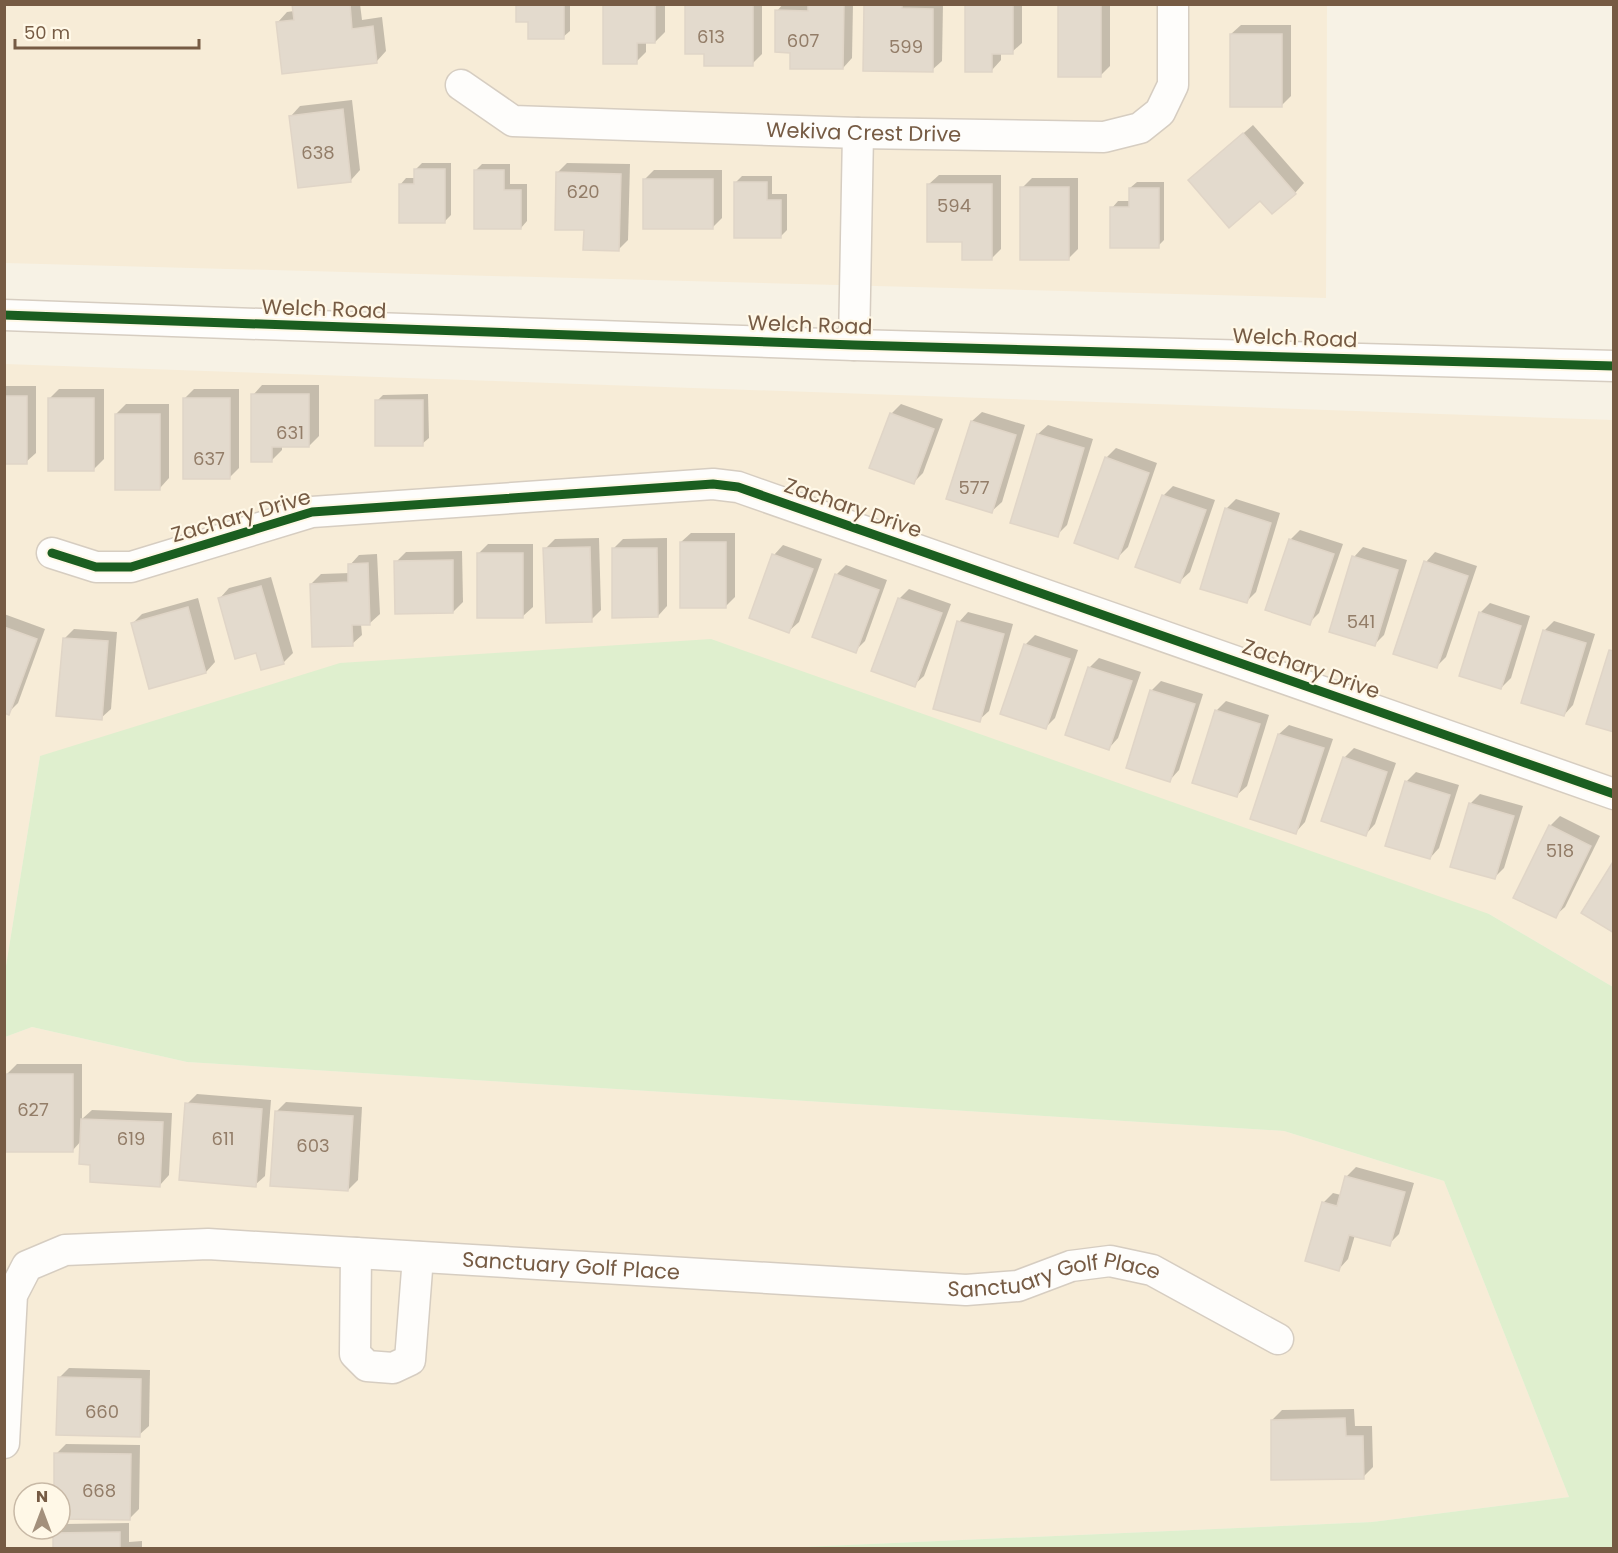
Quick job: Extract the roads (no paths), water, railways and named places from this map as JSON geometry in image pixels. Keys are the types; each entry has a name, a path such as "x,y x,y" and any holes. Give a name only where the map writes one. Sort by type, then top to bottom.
{"street":[{"name":"Wekiva Crest Drive","path":"461,85 513,121 858,133 1104,137 1140,128 1160,112 1173,85 1173,4"},
{"path":"854,345 858,133"},
{"name":"Welch Road","path":"4,315 854,345 1614,366"},
{"name":"Zachary Drive","path":"52,553 96,567 131,567 312,512 713,484 738,487 1614,794"},
{"name":"Sanctuary Golf Place","path":"4,1443 12,1295 27,1266 65,1250 208,1244 966,1290 1018,1286 1071,1266 1110,1261 1152,1270 1278,1339"},
{"path":"356,1252 355,1354 368,1366 393,1368 410,1360 418,1257"}]}
